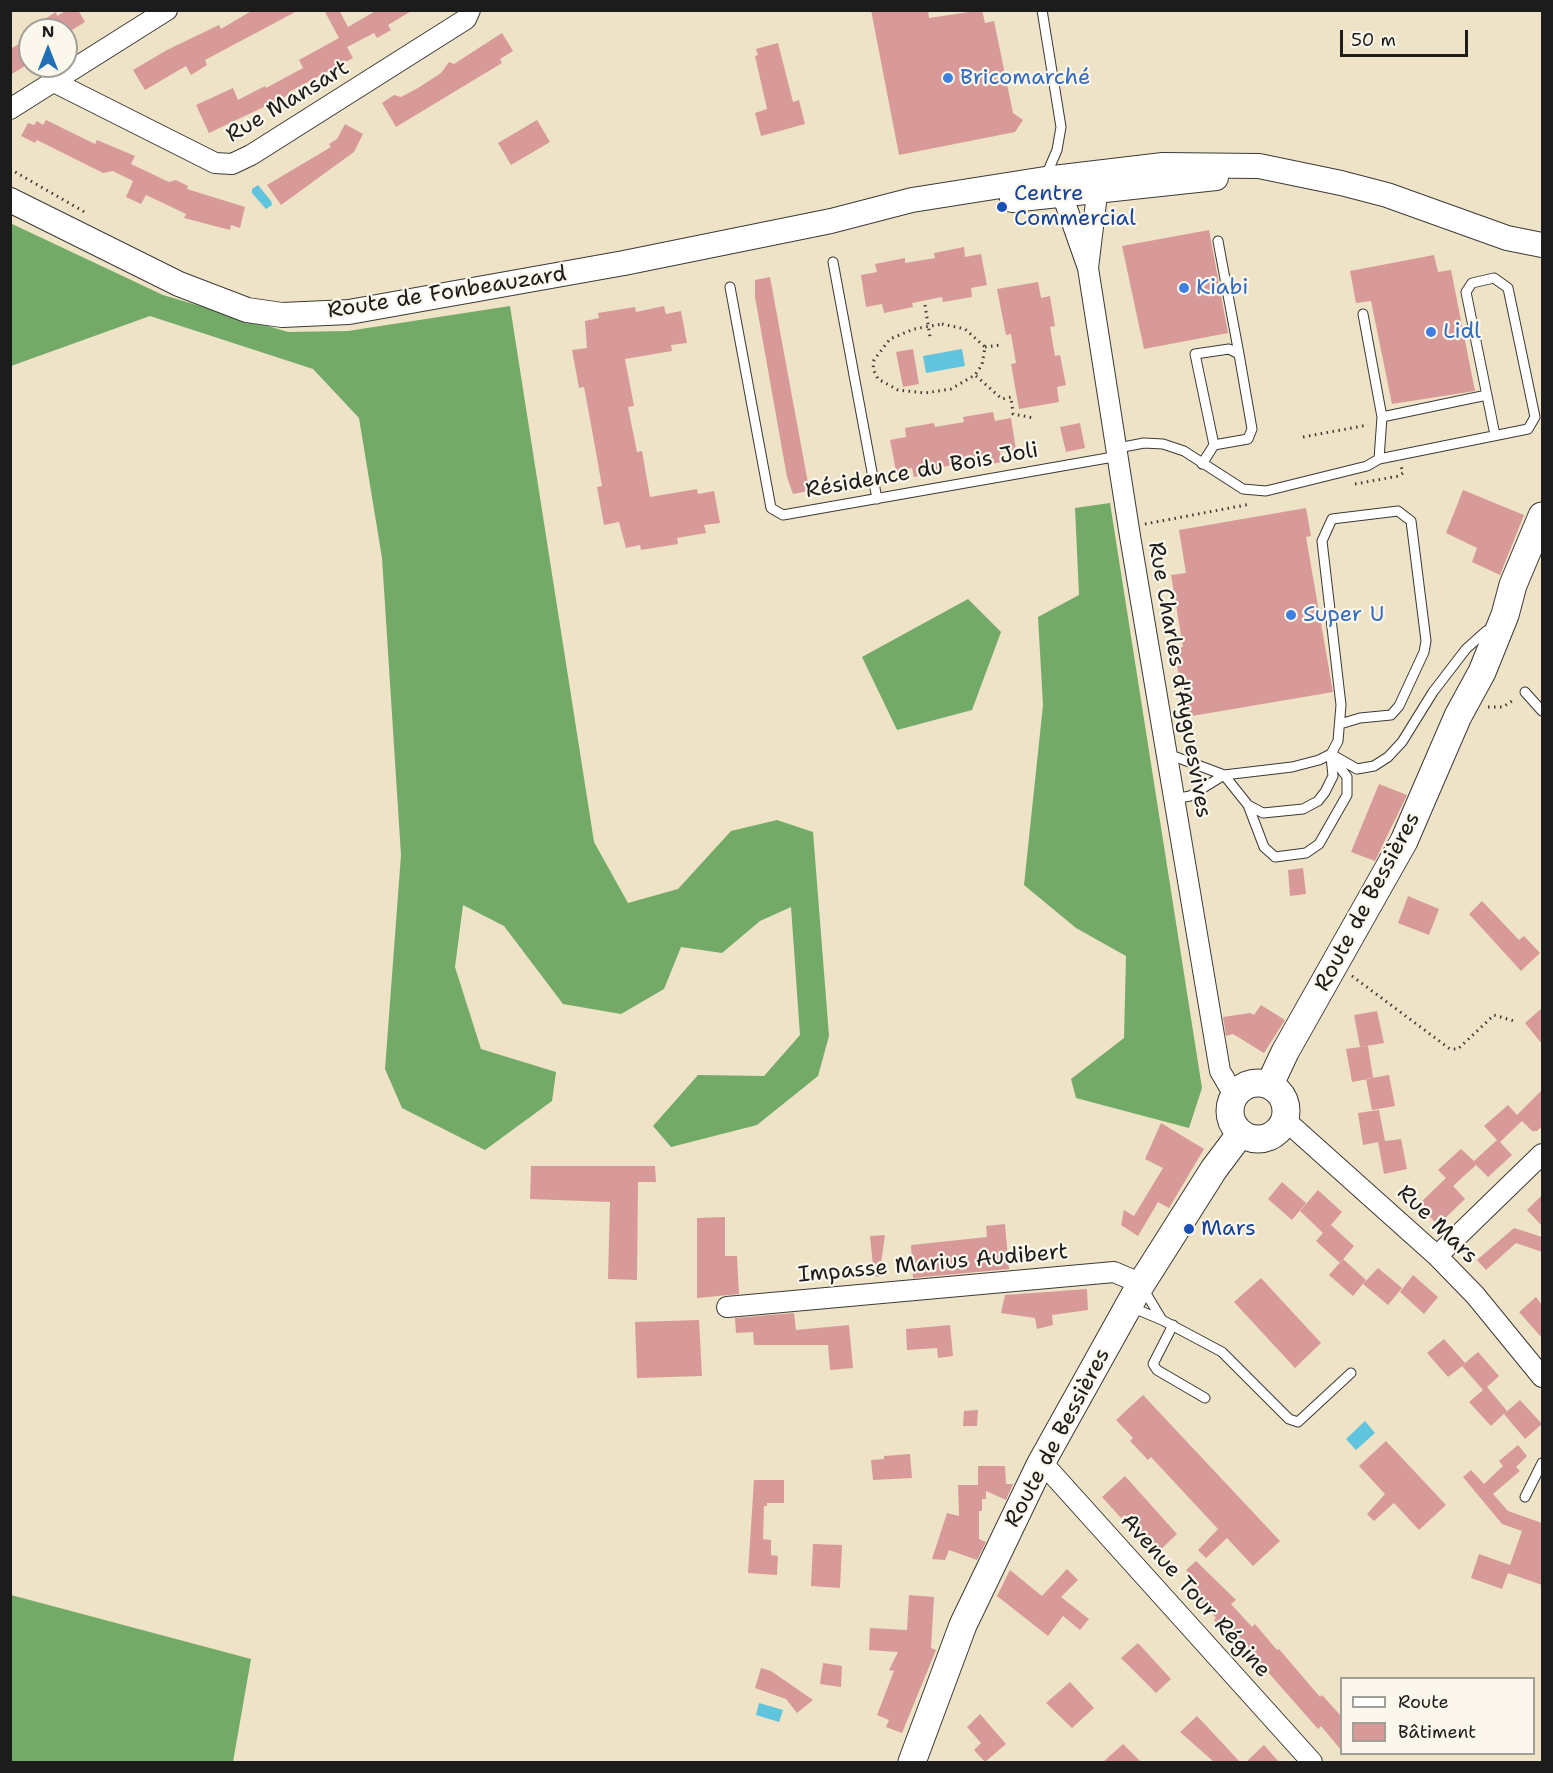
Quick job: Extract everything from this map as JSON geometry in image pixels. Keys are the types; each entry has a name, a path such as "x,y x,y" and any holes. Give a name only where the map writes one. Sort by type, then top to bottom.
{"main road":[{"name":"Route de Bessières","path":"1270,1084 1285,1052 1404,841 1462,708 1482,672 1501,625 1512,585 1542,516"},
{"name":"Route de Bessières","path":"1462,708 1486,631 1495,611 1512,585"},
{"path":"1254,1082 1270,1084 1284,1098 1285,1120 1274,1135 1260,1139 1241,1133 1231,1119 1230,1111 1234,1095 1244,1086 1254,1082"},
{"name":"Route de Bessières","path":"912,1762 963,1625 1040,1465 1136,1293 1214,1169 1241,1133"}],"street":[{"path":"10,109 167,10"},
{"name":"Rue Mansart","path":"54,82 215,163 232,164 252,156 466,19 470,10"},
{"name":"Route de Fonbeauzard","path":"10,200 179,284 247,310 282,315 349,312 624,262 831,220 1068,187 1163,165 1259,166 1341,183 1387,195 1507,238"},
{"name":"Rue Charles d'Ayguesvives","path":"1068,187 1088,268"},
{"name":"Rue Charles d'Ayguesvives","path":"1068,187 1088,268 1220,1071 1234,1095"},
{"path":"1507,238 1542,245"},
{"path":"1507,238 1542,258"},
{"name":"Rue Mars","path":"1285,1120 1437,1256 1475,1294 1542,1377"},
{"path":"1437,1256 1542,1154"},
{"name":"Impasse Marius Audibert","path":"727,1307 1114,1272 1136,1293"},
{"name":"Avenue Tour Régine","path":"1040,1465 1056,1478 1312,1762"}],"lane":[{"path":"1042,10 1061,127 1056,150 1068,187"},
{"path":"1214,445 1248,439 1252,429 1218,241"},
{"path":"833,262 877,499"},
{"name":"Résidence du Bois Joli","path":"730,287 771,508 783,516 1067,464 1118,452 1144,443 1163,444 1185,451 1243,489 1266,490 1367,465 1379,459 1528,429 1534,417 1508,288 1494,278 1472,283 1466,292 1487,395"},
{"path":"1363,315 1382,417 1379,459"},
{"path":"1202,464 1214,445 1195,354 1229,349 1239,354"},
{"path":"1382,417 1487,395 1495,435"},
{"path":"1174,799 1190,796 1224,775 1292,767 1319,760 1330,754 1338,741 1341,705 1322,541 1332,519 1398,511 1411,521 1426,641 1424,652 1399,706 1390,714 1360,718 1340,724"},
{"path":"1330,754 1357,769 1374,766 1388,757 1402,742 1433,692 1466,649 1486,631"},
{"path":"1525,692 1542,711"},
{"path":"1168,759 1176,757 1224,775 1248,805 1264,847 1275,857 1306,853 1319,844 1347,795 1347,777 1330,754"},
{"path":"1248,805 1263,813 1303,809 1318,801 1333,776 1330,754"},
{"path":"1136,1293 1147,1295 1162,1320"},
{"path":"1136,1293 1162,1320 1222,1352 1289,1419 1298,1422 1351,1373"},
{"path":"1173,1326 1153,1364 1157,1370 1205,1398"},
{"path":"1526,1497 1542,1463"}],"path":[{"path":"10,169 90,215"},
{"path":"925,305 930,337"},
{"path":"985,347 982,365 975,375 951,389 925,393 898,390 878,379 873,369 880,349 896,336 928,326 942,324 965,329 985,347 1000,345"},
{"path":"975,375 1002,399 1011,397 1013,414 1035,418"},
{"path":"1462,708 1503,706 1525,692"},
{"path":"1336,964 1450,1049 1458,1049 1494,1015 1514,1021"}],"green space":[{"path":"10,223 163,295 288,332 348,331 510,306 594,842 628,903 678,889 731,831 777,820 813,832 829,1036 818,1076 757,1125 671,1147 653,1126 698,1075 764,1076 800,1035 791,907 760,921 722,953 681,947 664,989 621,1014 563,1004 504,926 463,905 455,967 481,1049 556,1072 552,1101 485,1150 402,1108 385,1069 401,855 382,558 359,418 313,369 150,316 11,366"},
{"path":"1110,503 1202,1088 1189,1128 1076,1098 1071,1079 1124,1038 1126,956 1076,928 1024,885 1043,705 1038,617 1079,595 1075,508"},
{"path":"968,599 1001,632 972,710 897,730 862,657"},
{"path":"11,1595 251,1659 233,1762 11,1762"}],"water":[{"path":"258,185 271,201 272,205 266,209 252,193 252,189"},
{"path":"962,349 965,366 926,373 923,356"},
{"path":"1365,1421 1375,1433 1356,1450 1346,1439"},
{"path":"759,1703 783,1710 779,1722 756,1715"}],"building":[{"path":"67,10 78,10 85,22 78,26 78,18 46,18 56,12 57,16"},
{"path":"253,10 299,10 205,60 207,65 191,75 186,66 145,90 133,70 167,50 219,25 221,29"},
{"path":"324,10 339,10 348,27 377,10 413,10 388,25 391,30 377,38 374,33 347,47 353,58 289,92 291,94 209,133 196,105 233,88 238,100 265,86 266,88 303,68 299,60 339,38"},
{"path":"871,10 928,10 929,18 982,10 985,23 994,21 1013,113 1023,120 1015,132 899,155"},
{"path":"502,33 513,51 500,59 502,63 396,127 382,103 394,95 401,97 418,88 441,73 449,62 454,64"},
{"path":"778,43 793,102 799,100 805,124 761,136 755,113 767,109 755,56 758,55 756,49"},
{"path":"18,45 18,70 10,75 10,49"},
{"path":"46,120 95,144 97,140 135,156 131,164 169,182 176,180 188,186 187,189 245,207 240,228 231,225 230,230 184,218 186,214 146,195 141,204 126,197 133,181 113,171 103,173 37,140 35,143 21,136 28,123 34,125 37,121 43,125"},
{"path":"537,120 550,142 511,165 498,143"},
{"path":"345,124 363,134 354,152 281,205 267,185 331,147 329,144 337,139"},
{"path":"1209,230 1228,333 1144,349 1122,246"},
{"path":"964,247 965,257 981,254 987,285 971,288 972,297 943,302 942,297 912,303 913,307 884,313 882,304 866,307 861,275 877,272 875,264 905,258 905,263 935,258 934,253"},
{"path":"1434,255 1438,272 1451,270 1475,391 1392,404 1371,301 1356,303 1350,271"},
{"path":"770,277 808,483 808,491 793,494 787,477 755,297 755,280"},
{"path":"1038,282 1041,298 1050,296 1055,326 1050,327 1055,356 1060,355 1066,385 1057,387 1059,402 1019,409 1011,364 1016,363 1011,334 1006,335 997,289"},
{"path":"664,306 666,314 681,311 687,343 671,345 672,351 625,359 634,406 628,407 637,452 642,451 650,497 697,489 698,494 714,491 720,523 704,525 706,533 677,538 678,544 641,550 640,545 626,548 619,522 604,525 597,487 602,486 592,430 584,387 579,388 572,350 587,348 585,321 599,318 598,313 635,307 636,312"},
{"path":"913,349 919,384 903,387 896,352"},
{"path":"993,412 995,421 1011,418 1016,450 1000,452 1002,462 972,467 971,462 942,467 943,472 914,477 912,468 896,471 890,440 906,437 905,428 934,423 935,427 964,422 963,417"},
{"path":"1080,423 1085,448 1066,452 1060,427"},
{"path":"1463,490 1524,515 1500,575 1472,562 1477,548 1446,533"},
{"path":"1306,508 1311,536 1306,537 1333,692 1186,717 1174,648 1183,647 1171,575 1186,573 1179,530"},
{"path":"1379,784 1407,795 1375,861 1351,852"},
{"path":"1303,868 1306,894 1290,896 1288,870"},
{"path":"1408,896 1439,909 1429,935 1398,923"},
{"path":"1482,901 1519,940 1524,936 1540,953 1521,971 1469,914"},
{"path":"1261,1005 1285,1020 1264,1053 1233,1034 1226,1036 1223,1017 1250,1013 1254,1015"},
{"path":"1542,1008 1542,1044 1525,1023"},
{"path":"1377,1011 1384,1043 1360,1047 1354,1015"},
{"path":"1368,1046 1373,1078 1352,1082 1346,1049"},
{"path":"1389,1075 1395,1106 1372,1110 1366,1079"},
{"path":"1542,1090 1542,1126 1537,1131 1532,1131 1522,1121 1500,1142 1512,1155 1488,1177 1476,1165 1453,1186 1465,1199 1438,1225 1418,1205 1446,1178 1438,1170 1461,1149 1474,1161 1497,1140 1484,1126 1508,1105 1517,1115"},
{"path":"1379,1110 1385,1141 1401,1139 1407,1169 1384,1174 1378,1142 1363,1145 1358,1113"},
{"path":"1161,1123 1204,1149 1169,1208 1158,1202 1138,1236 1121,1225 1124,1210 1134,1216 1163,1168 1145,1159"},
{"path":"531,1166 655,1166 656,1182 638,1182 637,1280 608,1279 610,1202 530,1199"},
{"path":"1282,1182 1306,1203 1292,1220 1268,1199"},
{"path":"1318,1190 1342,1212 1331,1225 1354,1246 1340,1263 1316,1241 1323,1233 1300,1211"},
{"path":"1542,1195 1542,1226 1527,1210"},
{"path":"725,1217 725,1256 737,1256 739,1294 697,1298 697,1218"},
{"path":"1005,1224 1009,1269 913,1278 911,1245 987,1237 986,1226"},
{"path":"1514,1228 1542,1237 1542,1252 1516,1243 1486,1270 1477,1260"},
{"path":"885,1235 879,1277 874,1276 870,1236"},
{"path":"1343,1259 1366,1280 1353,1296 1329,1275"},
{"path":"1378,1268 1402,1288 1388,1305 1363,1284"},
{"path":"1413,1275 1438,1297 1424,1314 1400,1292"},
{"path":"1261,1278 1321,1343 1295,1368 1234,1302"},
{"path":"1087,1289 1088,1310 1052,1315 1053,1325 1037,1329 1035,1318 1001,1313 1005,1295"},
{"path":"1536,1297 1542,1305 1542,1338 1519,1312"},
{"path":"794,1313 796,1330 849,1325 853,1368 830,1370 828,1345 754,1345 753,1332 736,1333 735,1318"},
{"path":"699,1320 702,1376 637,1378 635,1322"},
{"path":"950,1325 953,1356 938,1358 937,1348 907,1350 906,1329"},
{"path":"1444,1339 1465,1363 1478,1352 1499,1376 1487,1387 1507,1411 1491,1426 1469,1402 1483,1390 1462,1366 1448,1377 1427,1353"},
{"path":"1143,1395 1280,1541 1253,1566 1227,1538 1206,1558 1198,1550 1218,1529 1151,1457 1148,1460 1130,1441 1133,1438 1116,1420"},
{"path":"1520,1400 1542,1424 1525,1439 1504,1414"},
{"path":"978,1410 977,1426 963,1426 964,1411"},
{"path":"1386,1441 1446,1505 1419,1530 1394,1503 1374,1521 1367,1514 1385,1494 1359,1466"},
{"path":"1518,1445 1527,1456 1516,1467 1520,1471 1493,1494 1508,1511 1542,1523 1542,1585 1508,1573 1502,1589 1471,1578 1479,1554 1510,1565 1522,1531 1502,1524 1463,1477 1471,1470 1484,1484 1503,1466 1499,1461"},
{"path":"910,1454 912,1478 873,1480 871,1460 884,1459 884,1456"},
{"path":"978,1466 1005,1466 1006,1484 1013,1484 1006,1500 986,1491 986,1499 982,1499 982,1511 979,1511 979,1539 986,1542 977,1560 949,1550 945,1560 932,1559 947,1513 959,1516 958,1485 978,1485"},
{"path":"1125,1476 1177,1534 1156,1554 1125,1515 1121,1518 1102,1497"},
{"path":"754,1480 784,1480 784,1503 767,1503 767,1506 764,1506 763,1539 771,1540 771,1555 778,1556 777,1575 748,1573"},
{"path":"813,1544 842,1545 840,1588 811,1586"},
{"path":"1196,1561 1236,1600 1231,1604 1252,1627 1255,1624 1320,1697 1322,1695 1340,1715 1340,1749 1321,1726 1318,1729 1245,1646 1242,1649 1234,1643 1214,1620 1216,1618 1189,1588 1197,1581 1186,1570"},
{"path":"1067,1569 1078,1580 1061,1597 1089,1619 1080,1630 1063,1616 1048,1636 997,1596 1010,1570 1042,1596"},
{"path":"909,1595 934,1597 931,1648 936,1650 902,1733 886,1727 889,1720 877,1715 894,1671 889,1670 898,1652 869,1650 870,1628 907,1630"},
{"path":"1138,1643 1171,1679 1156,1693 1121,1658"},
{"path":"823,1663 842,1666 841,1687 820,1684"},
{"path":"761,1668 771,1671 813,1700 797,1713 786,1699 755,1688"},
{"path":"1070,1682 1094,1708 1072,1728 1046,1703"},
{"path":"980,1714 1006,1744 985,1762 974,1750 981,1743 967,1727"},
{"path":"1197,1716 1240,1762 1214,1762 1180,1732"},
{"path":"1123,1744 1141,1762 1103,1762"},
{"path":"1264,1745 1279,1762 1246,1762"}],"place":[{"name":"Bricomarché","path":"948,78"},
{"name":"Centre Commercial","path":"1002,207"},
{"name":"Kiabi","path":"1184,288"},
{"name":"Lidl","path":"1431,332"},
{"name":"Super U","path":"1291,615"},
{"name":"Mars","path":"1189,1229"}]}
